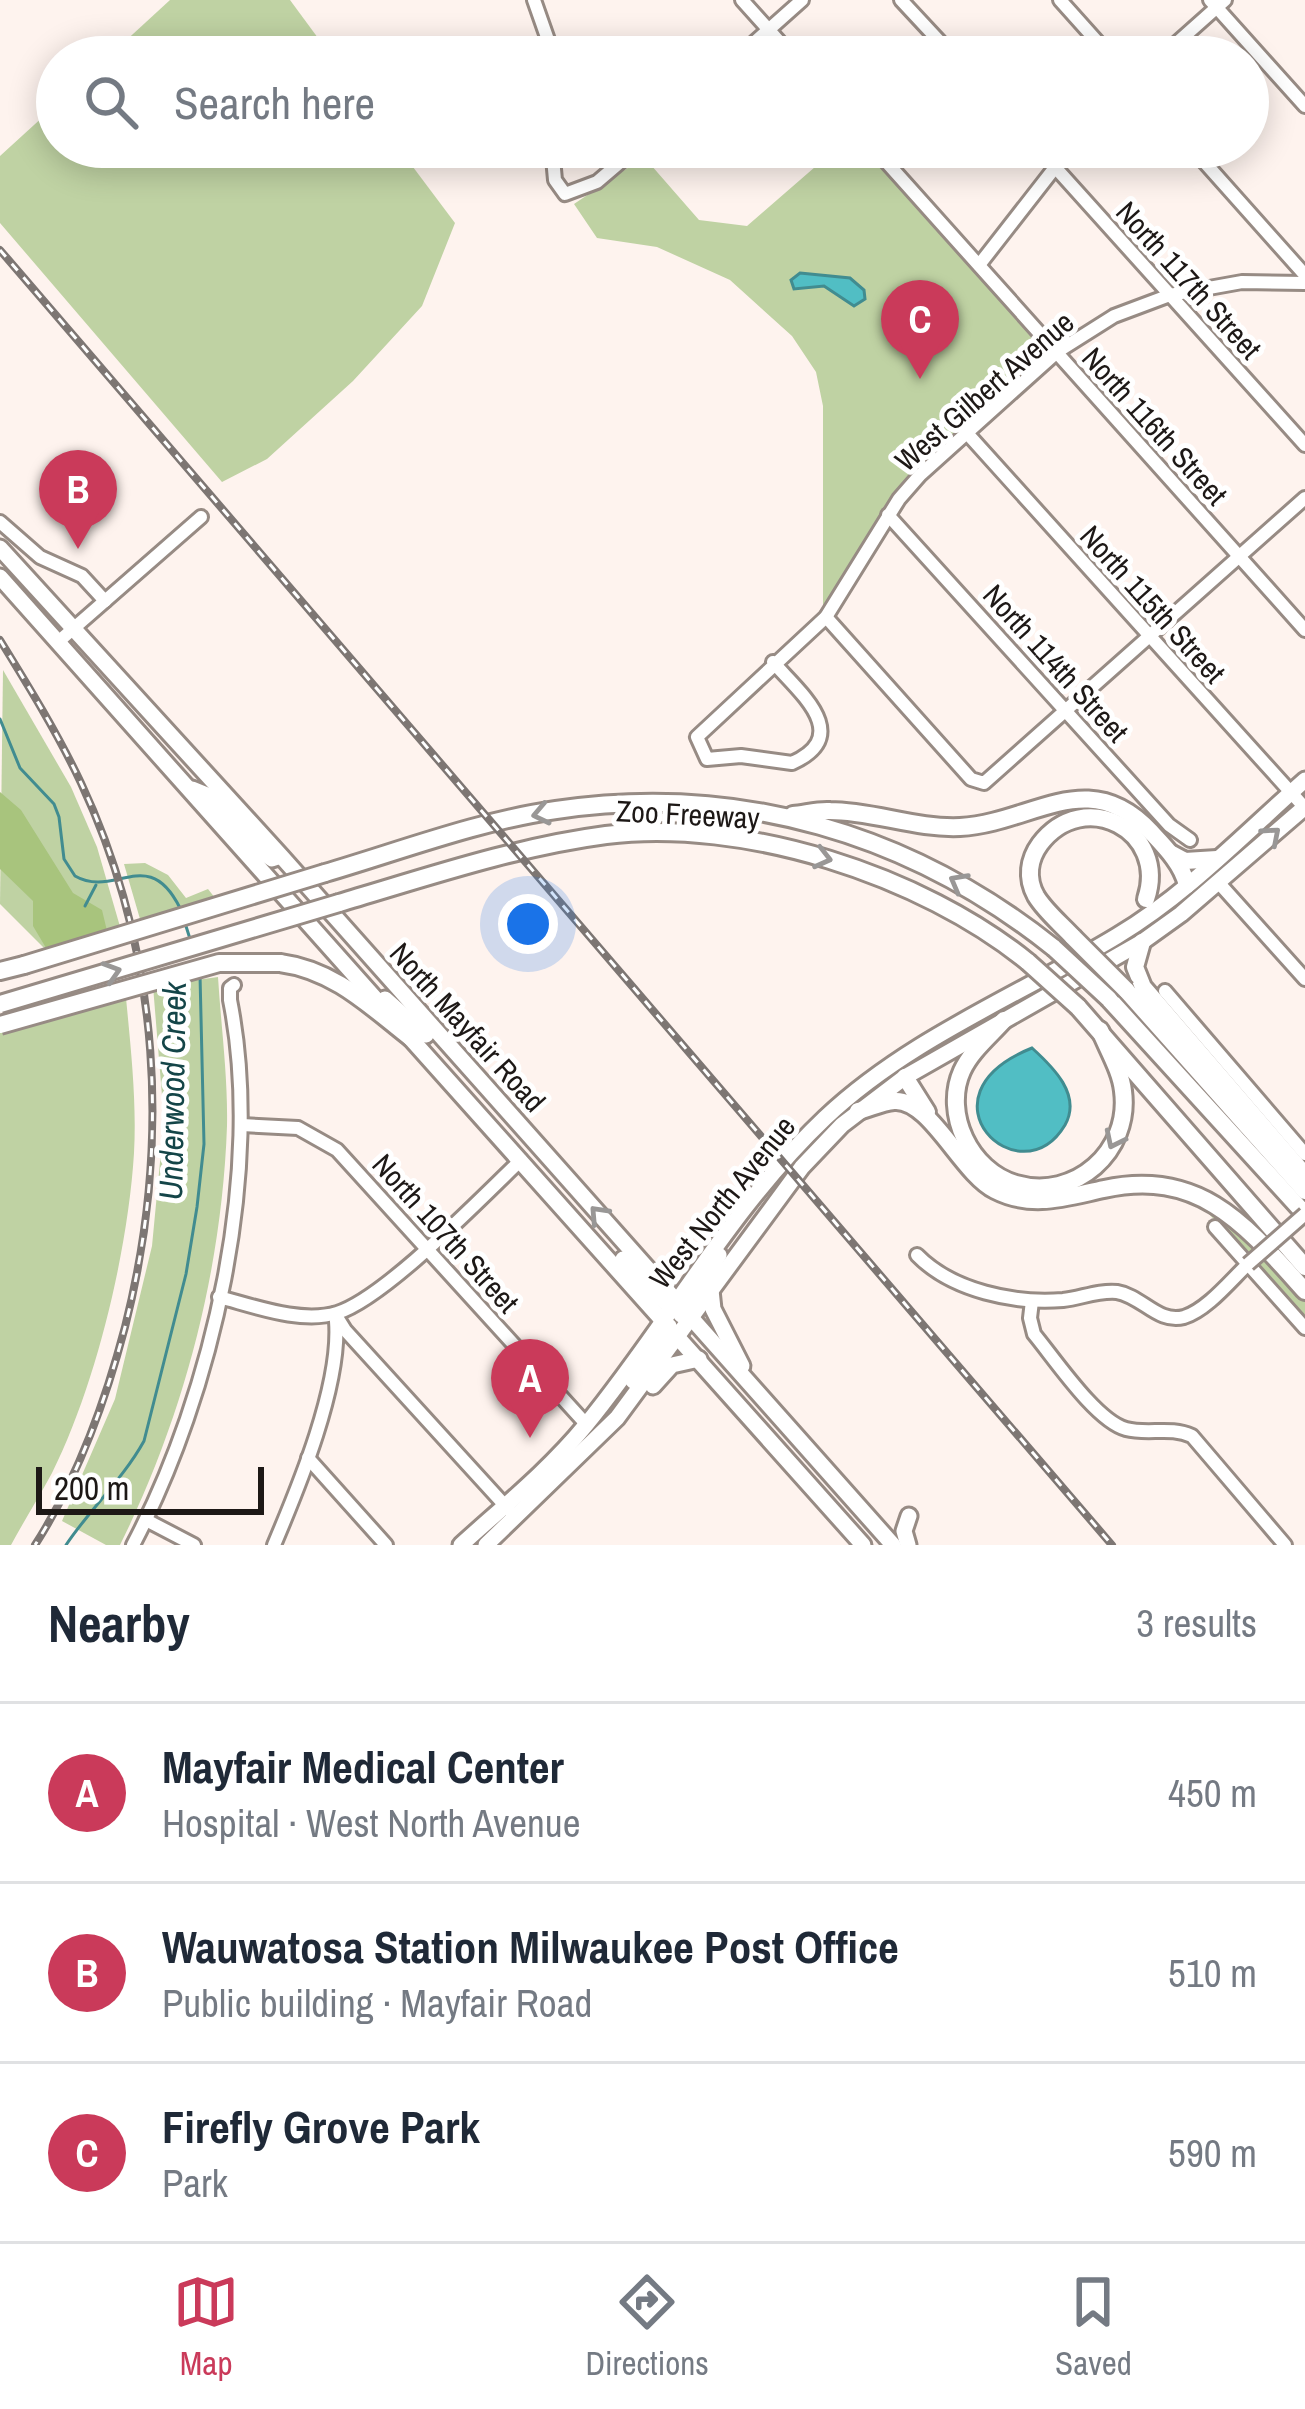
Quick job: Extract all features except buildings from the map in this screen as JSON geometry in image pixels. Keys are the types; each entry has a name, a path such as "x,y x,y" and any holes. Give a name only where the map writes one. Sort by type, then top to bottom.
{"highway":[{"path":"786,816 830,811 956,827 1089,799 1126,808 1185,861 1216,860"},
{"name":"Zoo Freeway","path":"0,971 551,810 682,800 786,816 949,876 1054,948 1108,999 1305,1214"},
{"path":"1146,899 1150,873 1138,840 1101,817 1060,824 1032,856 1029,871 1036,897 1126,990 1305,1191"},
{"name":"Zoo Freeway","path":"0,1004 502,854 588,838 656,834 735,838 871,873 974,926 1028,962 1100,1030 1305,1267"},
{"path":"1169,851 1187,885"},
{"path":"1142,942 1135,967 1143,987 1305,1175"},
{"path":"0,1025 219,963 280,963 316,971 345,986 411,1038"},
{"path":"1004,1020 962,1071 957,1119 978,1157 1009,1181 1025,1186 1074,1180 1105,1158 1118,1137 1124,1095 1100,1030"},
{"path":"900,1069 940,1133"},
{"path":"858,1111 890,1102 919,1108 979,1180 1017,1198 1050,1201 1152,1183 1198,1193 1222,1210 1305,1291"}],"main road":[{"name":"North Mayfair Road","path":"0,548 654,1275 699,1358 861,1543"},
{"path":"0,561 59,625 74,628"},
{"name":"North Mayfair Road","path":"0,577 634,1286 677,1318 754,1390 886,1542"},
{"path":"58,642 76,644 138,714 179,745"},
{"path":"900,1069 990,1018 1026,986 1117,937 1187,885 1305,780"},
{"path":"188,787 214,798 263,853 272,859 280,856"},
{"name":"West North Avenue","path":"465,1545 486,1522 547,1490 616,1418 677,1318 696,1273 779,1166 848,1098 1004,1020 1142,942 1305,808"},
{"path":"1175,918 1187,885"},
{"path":"1117,937 1146,899"},
{"path":"358,980 407,1017 478,1094 494,1099"},
{"name":"West North Avenue","path":"486,1545 650,1338 711,1290 814,1151 900,1069"},
{"path":"770,1208 767,1197 779,1166"},
{"path":"732,1260 737,1240 756,1208 752,1198"},
{"path":"594,1240 626,1261 677,1318"},
{"path":"547,1490 618,1403 719,1258 718,1244"},
{"path":"654,1275 670,1281 696,1273"},
{"path":"634,1286 650,1338"},
{"path":"711,1290 713,1309 754,1390"},
{"path":"616,1418 637,1408 672,1365 699,1358"},
{"path":"747,1414 810,1465 864,1525 886,1542"},
{"path":"908,1545 904,1532 909,1516"},
{"path":"861,1543 886,1542"}],"street":[{"path":"534,0 547,36"},
{"path":"742,0 775,36"},
{"path":"761,36 802,0"},
{"path":"901,0 934,36"},
{"path":"1060,0 1092,36"},
{"path":"1182,36 1217,2 1246,36"},
{"path":"1269,63 1305,106"},
{"path":"554,168 555,180 565,194 597,182 613,168"},
{"name":"North 116th Street","path":"892,168 1305,630"},
{"path":"979,265 1052,168"},
{"name":"North 117th Street","path":"1057,168 1305,445"},
{"path":"1209,168 1305,279"},
{"name":"West Gilbert Avenue","path":"773,662 816,710 821,733 814,747 792,763 741,756 707,759 698,736 773,662 826,617 888,515 920,475 1057,352 1114,316 1171,295 1242,282 1305,279"},
{"name":"North 115th Street","path":"966,432 1305,808"},
{"path":"826,617 970,779 979,783 991,780 1305,498"},
{"name":"North 114th Street","path":"888,515 1168,825 1190,839"},
{"path":"58,642 202,517"},
{"path":"0,522 40,557 82,577 105,601"},
{"path":"1218,882 1305,980"},
{"path":"133,1545 197,1394 219,1297 242,1124 230,1000 234,985"},
{"path":"1165,992 1305,1154"},
{"name":"North 107th Street","path":"242,1124 288,1125 327,1142 586,1424"},
{"path":"219,1297 281,1312 335,1314 375,1291 521,1160"},
{"path":"917,1256 939,1275 1002,1296 1032,1301 1114,1292 1139,1300 1159,1314 1185,1317 1305,1214"},
{"path":"1215,1227 1305,1328"},
{"path":"1032,1301 1034,1334 1107,1418 1123,1429 1179,1430 1192,1436 1285,1545"},
{"path":"274,1545 308,1458 334,1360 335,1314"},
{"path":"335,1314 510,1511"},
{"path":"308,1458 386,1545"},
{"path":"146,1520 194,1545"}],"green space":[{"path":"170,0 290,0 317,36 131,36"},
{"path":"36,123 36,168 414,168 455,223 422,306 353,381 267,459 222,482 0,223 0,156"},
{"path":"628,168 654,168 699,220 747,226 814,168 882,168 1051,353 921,472 823,612 823,406 816,372 792,336 730,280 657,247 597,238 574,204"},
{"path":"3,670 71,787 97,847 121,930 49,953 0,904"},
{"path":"0,792 21,810 73,893 102,910 108,935 49,953 33,926 33,901 0,869"},
{"path":"145,863 168,875 186,898 208,889 215,898 140,919 124,864"},
{"path":"218,977 227,1126 208,1288 181,1394 143,1496 120,1545 106,1545 62,1521 115,1399 152,1246 164,1120 153,986"},
{"path":"125,987 135,1132 117,1274 96,1359 68,1438 11,1545 0,1545 0,1020 49,999"},
{"path":"1208,1213 1228,1216 1305,1284 1305,1317"}],"water":[{"path":"800,273 850,278 864,290 865,299 854,306 824,286 794,289 791,280"},
{"path":"1032,1048 1063,1082 1070,1103 1065,1125 1046,1145 1024,1151 1003,1146 987,1133 978,1113 980,1091 997,1068"}],"waterway":[{"name":"Underwood Creek","path":"0,719 20,768 54,804 64,859 75,876 104,882 143,876 156,879 180,908"},
{"path":"85,906 96,885"},
{"name":"Underwood Creek","path":"185,923 191,942"},
{"name":"Underwood Creek","path":"66,1545 144,1441 186,1274 204,1144 200,975"}],"railway":[{"path":"0,250 1112,1545"},
{"path":"0,640 72,765 108,848 142,982 150,1051 149,1189 125,1327 89,1439 35,1545"}],"place":[{"name":"Firefly Grove Park","path":"920,379"},
{"name":"Wauwatosa Station Milwaukee Post Office","path":"78,549"},
{"name":"Mayfair Medical Center","path":"530,1438"}]}
